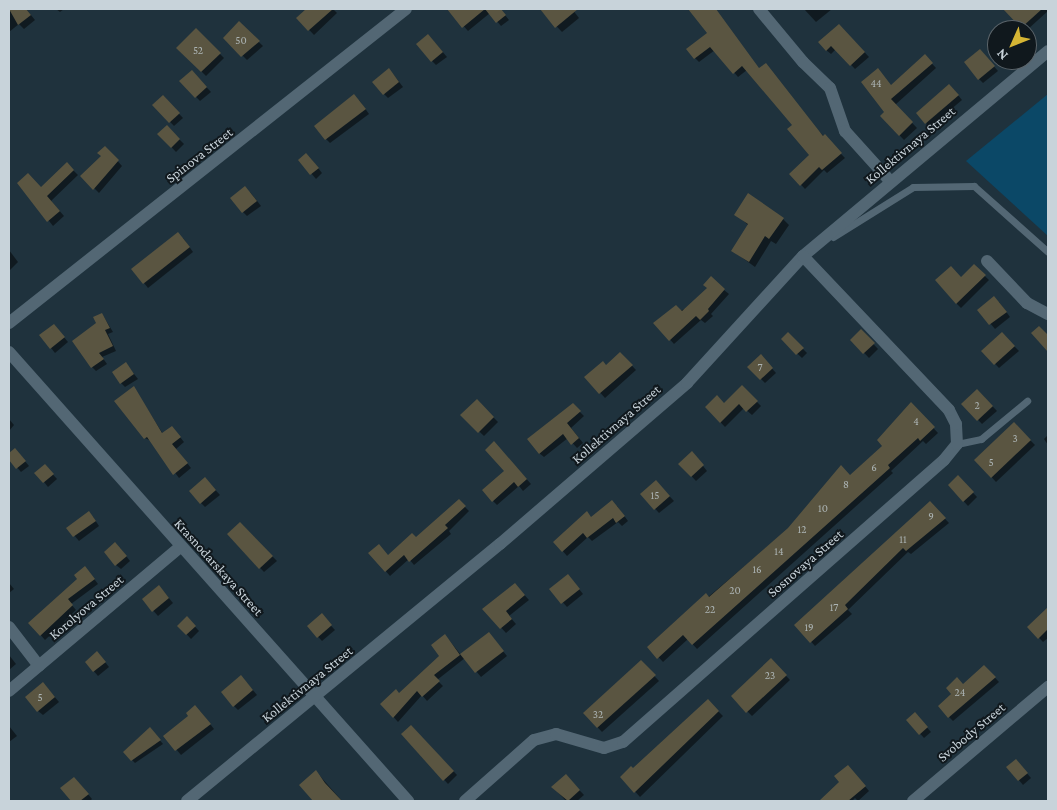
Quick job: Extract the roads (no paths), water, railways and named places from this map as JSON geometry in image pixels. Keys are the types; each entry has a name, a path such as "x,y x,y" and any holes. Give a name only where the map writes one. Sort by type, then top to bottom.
{"street":[{"name":"Spinova Street","path":"9,323 406,9"},
{"path":"759,9 803,62 830,88 845,132 890,181"},
{"name":"Kollektivnaya Street","path":"187,801 500,544 687,383 803,256 890,181 1048,51"},
{"path":"803,256 949,410 956,424 957,444"},
{"path":"987,260 1027,303 1048,314"},
{"name":"Krasnodarskaya Street","path":"9,352 408,801"},
{"name":"Sosnovaya Street","path":"465,801 534,740 556,734 604,748 623,742 944,460 957,444"},
{"name":"Korolyova Street","path":"9,691 181,546"},
{"path":"9,628 39,666"},
{"name":"Svobody Street","path":"913,801 1046,692"}],"lane":[{"path":"803,256 913,187 974,186 1048,252"},
{"path":"957,444 981,439 1027,400"}]}
